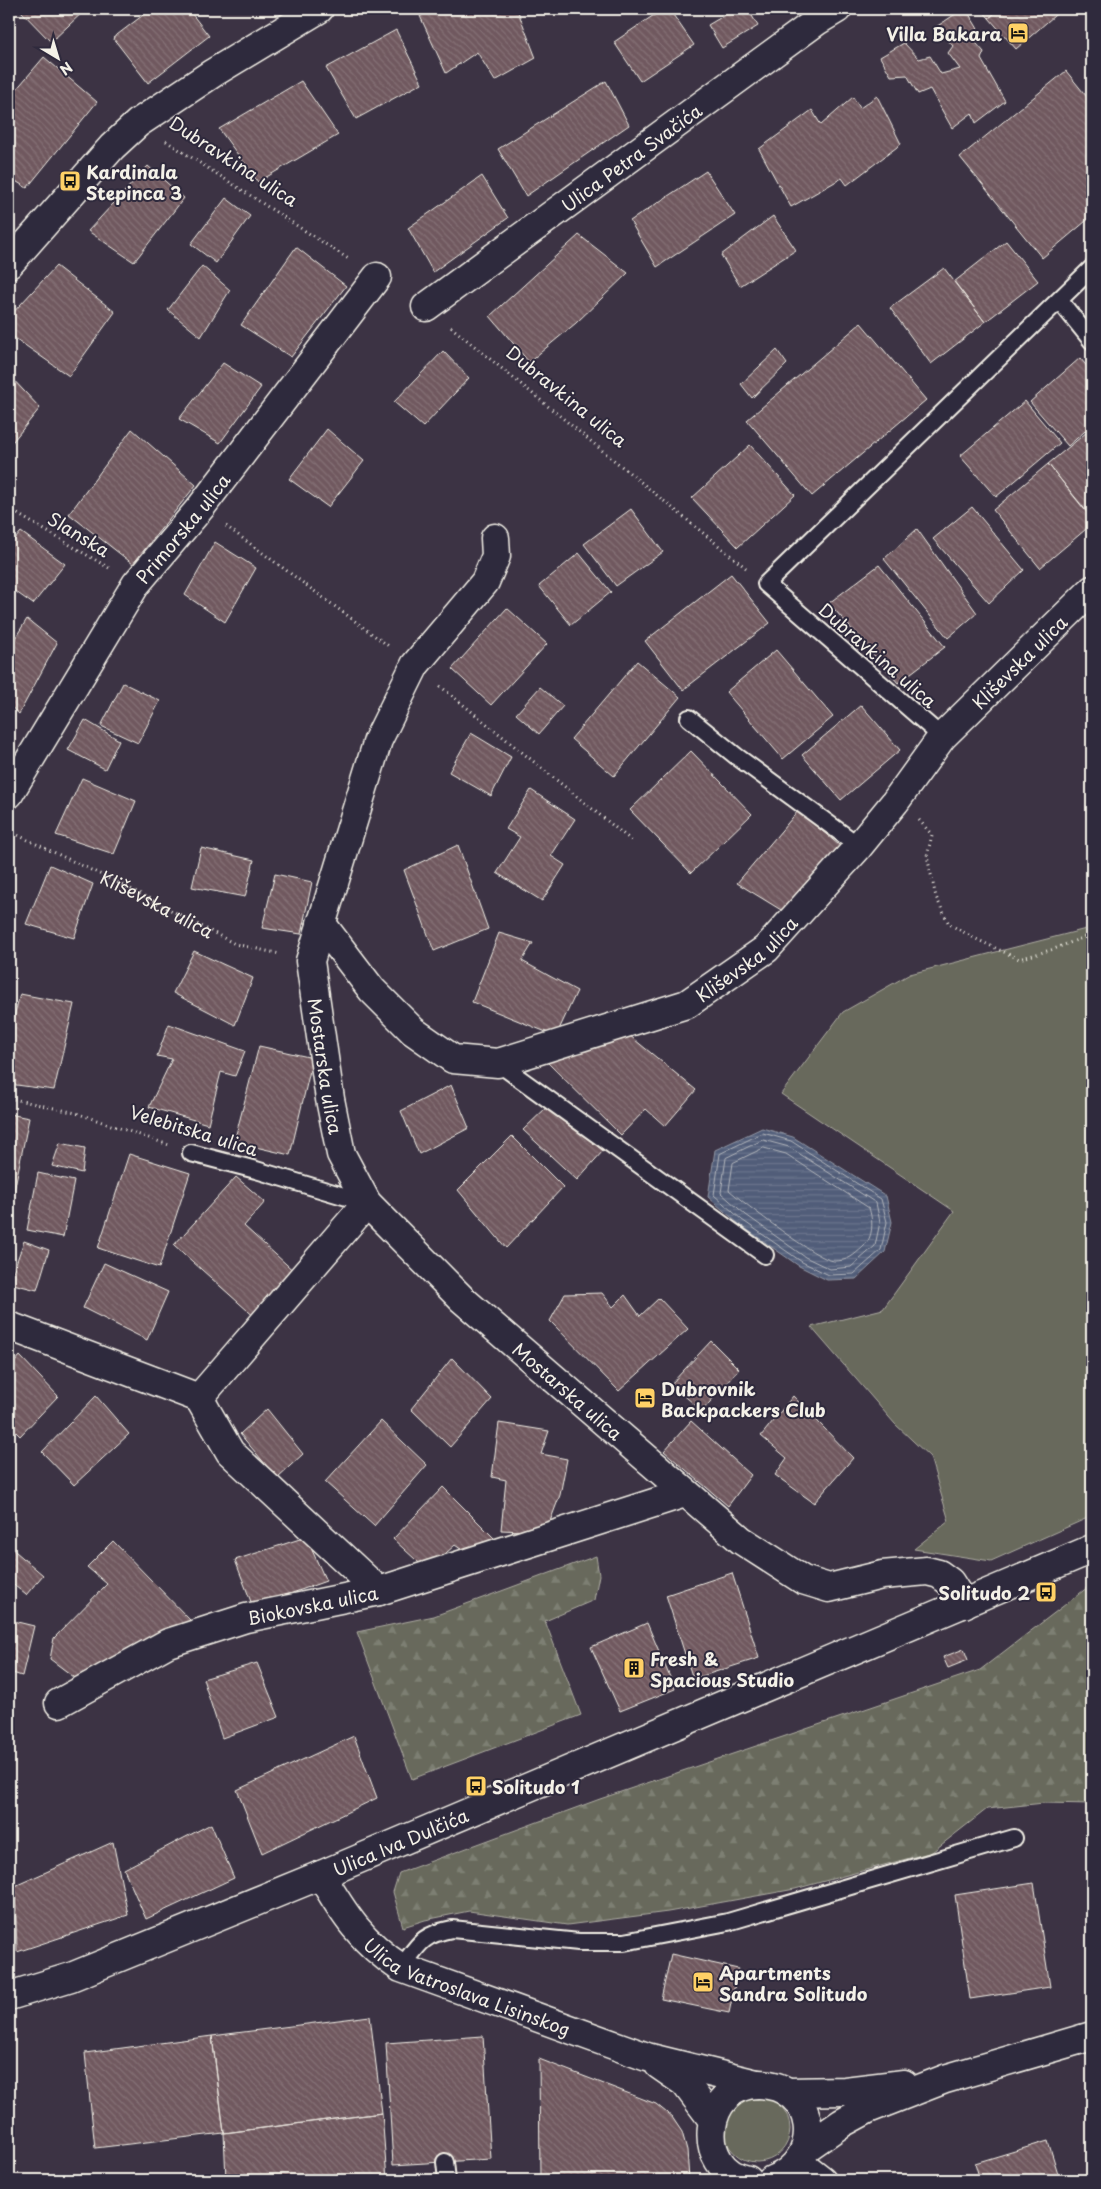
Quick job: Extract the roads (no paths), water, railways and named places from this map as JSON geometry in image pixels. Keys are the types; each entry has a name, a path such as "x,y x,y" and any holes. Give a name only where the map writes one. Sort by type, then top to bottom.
{"street":[{"path":"9,264 112,147 138,123 213,73 319,9"},
{"name":"Ulica Petra Svačića","path":"426,307 802,32 837,9"},
{"name":"Primorska ulica","path":"9,794 136,584 201,508 377,277"},
{"name":"Mostarska ulica","path":"494,538 496,556 485,582 415,665 378,740 310,960 330,1099 341,1154 367,1204 462,1299 741,1540 803,1580 829,1588 882,1574 927,1570 939,1574 950,1582 964,1604"},
{"name":"Kliševska ulica","path":"321,923 372,990 413,1031 453,1059 498,1063 687,1004 766,949 859,846 895,802 942,737 1092,590"},
{"path":"9,1326 199,1398 367,1204"},
{"name":"Biokovska ulica","path":"199,1398 230,1452 379,1591"},
{"path":"379,1591 685,1493"},
{"name":"Ulica Iva Dulčića","path":"9,1996 71,1977 322,1875 1092,1549"},
{"name":"Biokovska ulica","path":"58,1703 168,1643 246,1618 379,1591"},
{"name":"Ulica Vatroslava Lisinskog","path":"322,1875 338,1905 357,1930 377,1952 401,1968 647,2057 757,2084 773,2085 787,2092"},
{"path":"773,2180 788,2173 802,2155 842,2123 868,2109 945,2079 1092,2036"},
{"name":"Ulica Vatroslava Lisinskog","path":"647,2057 685,2083 712,2119"},
{"path":"787,2092 845,2091 945,2079"},
{"path":"748,2180 719,2171 710,2134 712,2119 718,2106 728,2094 742,2087 757,2084"},
{"path":"787,2092 799,2103 806,2117 809,2133 802,2155"},
{"path":"802,2155 822,2180"}],"lane":[{"path":"1092,268 1059,300 1092,341"},
{"name":"Dubravkina ulica","path":"942,737 766,584 1059,300"},
{"path":"690,718 736,756 859,846"},
{"path":"498,1063 765,1254"},
{"name":"Velebitska ulica","path":"191,1153 256,1170 367,1204"},
{"path":"401,1968 422,1939 434,1932 452,1929 579,1942 624,1942 728,1922 1014,1838"},
{"path":"446,2162 447,2180"}],"water":[{"path":"762,1128 793,1137 886,1196 892,1222 885,1252 856,1279 827,1280 799,1266 739,1224 708,1197 715,1150"}],"place":[{"name":"Villa Bakara","path":"1018,33"},
{"name":"Kardinala Stepinca 3","path":"70,181"},
{"name":"Dubrovnik Backpackers Club","path":"645,1398"},
{"name":"Solitudo 2","path":"1046,1592"},
{"name":"Fresh & Spacious Studio","path":"634,1668"},
{"name":"Solitudo 1","path":"476,1786"},
{"name":"Apartments Sandra Solitudo","path":"703,1982"}]}
